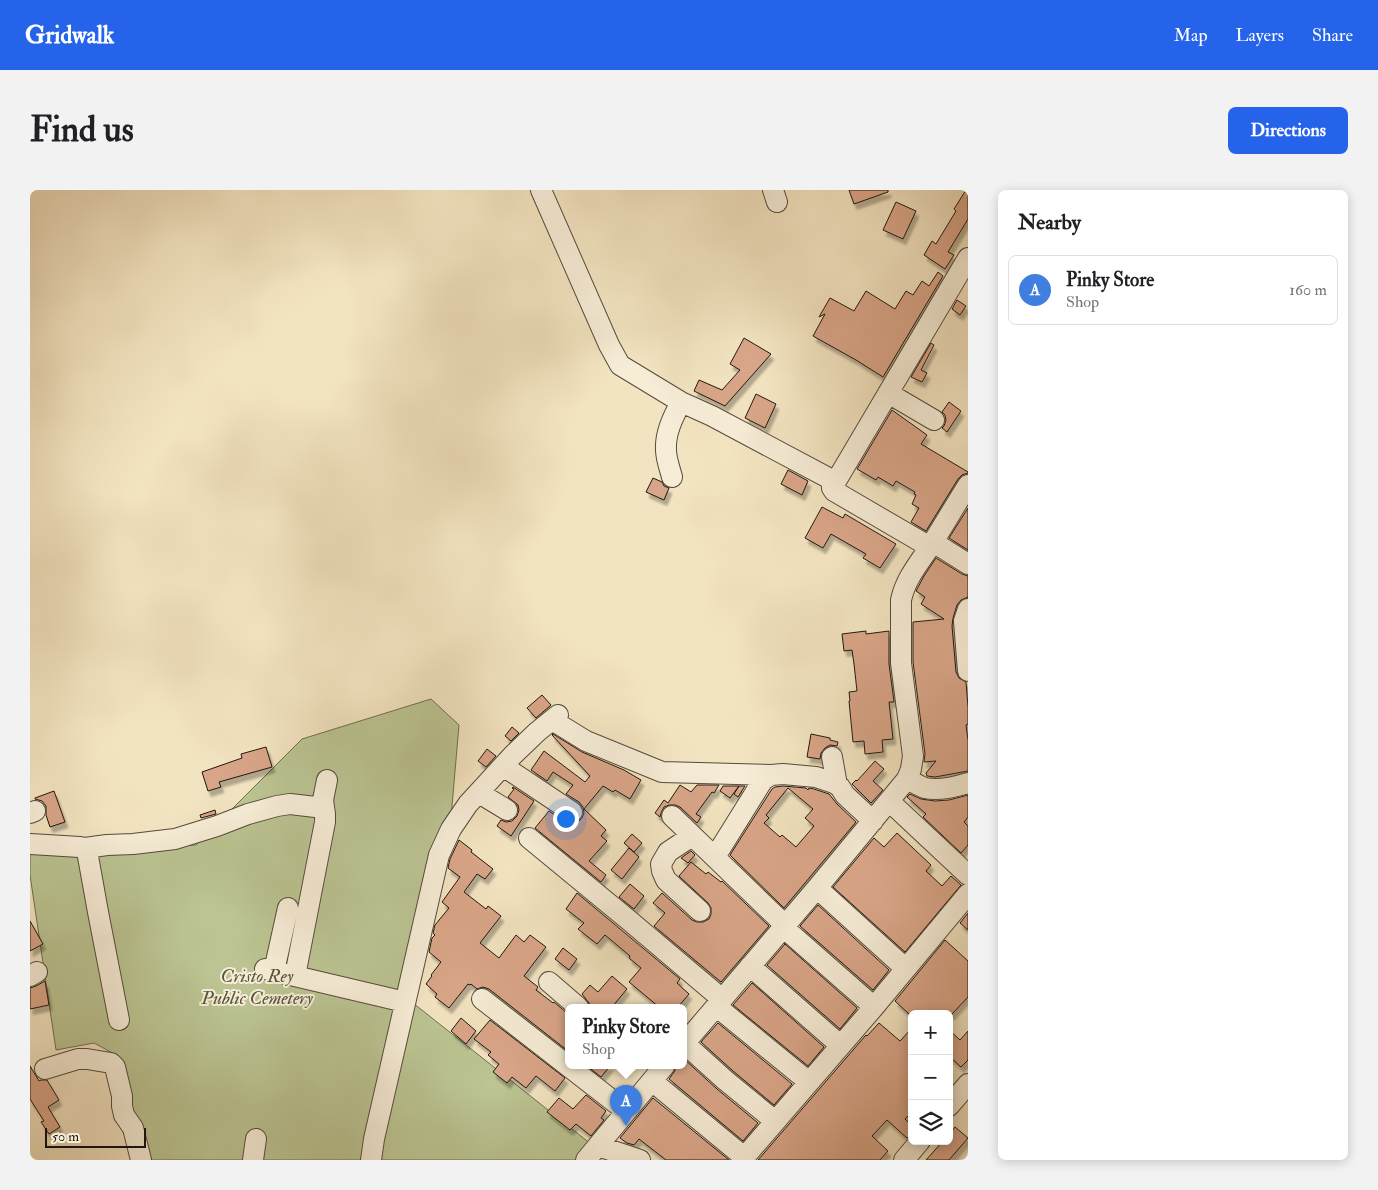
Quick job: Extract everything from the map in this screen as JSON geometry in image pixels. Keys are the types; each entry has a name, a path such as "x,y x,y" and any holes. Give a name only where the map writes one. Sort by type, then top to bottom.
{"street":[{"path":"541,190 609,345 620,365 681,402 712,416 836,482"},
{"path":"968,258 832,488 834,491 968,564"},
{"path":"888,393 934,420"},
{"path":"672,477 666,452 667,436 671,421 681,402"},
{"path":"687,1040 907,779 913,756 901,663 901,600 903,589 968,485"},
{"path":"968,610 964,621 968,671"},
{"path":"371,1160 374,1139 439,855 451,829 468,804 537,732 555,718 586,741 662,772 782,774 816,777 840,787 845,795 873,821"},
{"path":"832,757 837,785"},
{"path":"503,766 572,812"},
{"path":"715,857 763,780 771,775"},
{"path":"907,779 925,788 948,788 968,783"},
{"path":"295,976 325,822 323,800 327,780"},
{"path":"479,793 507,810"},
{"path":"889,801 968,875"},
{"path":"30,844 85,848 175,839 277,806 290,804 324,808"},
{"path":"672,816 784,926 874,1007"},
{"path":"692,836 668,852 661,864 666,880 700,911"},
{"path":"530,838 631,922 809,1082"},
{"path":"85,848 119,1020"},
{"path":"817,888 905,968"},
{"path":"592,1153 657,1070 743,1159 968,894"},
{"path":"288,908 270,970 405,1002"},
{"path":"750,966 840,1045"},
{"path":"549,982 575,1004"},
{"path":"482,1000 565,1064"},
{"path":"687,1047 775,1121"},
{"path":"45,1069 78,1059 111,1063 116,1067 124,1115 133,1128 141,1160"},
{"path":"572,1069 626,1111"},
{"path":"953,1101 968,1084"},
{"path":"254,1160 256,1139"},
{"path":"592,1153 640,1160"}],"green space":[{"name":"Cristo Rey Public Cemetery","path":"431,699 459,725 449,841 413,1003 591,1144 578,1160 140,1160 130,1101 118,1056 94,1043 56,1050 30,875 30,850 196,845 302,739"}],"building":[{"path":"849,190 888,190 888,192 854,204"},
{"path":"966,190 968,190 968,219 948,252 954,255 945,269 924,255 932,241 936,244"},
{"path":"896,202 916,211 903,239 883,230"},
{"path":"938,272 943,276 883,377 813,336 825,314 819,317 830,298 854,311 866,291 895,309 906,291 913,295 922,281 929,286"},
{"path":"957,300 966,306 960,315 952,309"},
{"path":"744,338 771,354 725,406 694,391 699,380 722,390 740,370 730,364"},
{"path":"931,343 934,345 921,370 927,373 922,382 911,377"},
{"path":"756,394 776,404 765,428 745,418"},
{"path":"949,402 961,411 947,432 942,428 946,420 942,412"},
{"path":"892,410 927,435 921,444 968,472 958,479 926,531 911,522 919,508 912,504 916,495 914,494 915,492 896,481 893,486 878,477 876,480 857,469"},
{"path":"788,470 808,481 802,495 781,484"},
{"path":"653,478 669,488 664,500 646,492"},
{"path":"822,507 843,518 845,514 896,544 880,568 863,558 866,554 831,534 823,548 805,538"},
{"path":"968,508 968,550 949,538"},
{"path":"936,558 968,576 968,597 961,600 957,605 952,626 956,672 959,678 966,682 968,771 935,777 927,776 926,773 936,761 924,762 925,754 913,662 913,622 944,619 921,604 925,597 916,591"},
{"path":"866,631 866,634 889,631 889,664 894,702 889,702 893,739 882,740 883,752 865,754 864,741 853,742 849,692 857,691 852,650 844,651 842,634"},
{"path":"542,695 551,705 536,718 527,708"},
{"path":"512,727 519,733 511,741 505,736"},
{"path":"553,734 582,752 624,770 641,780 630,799 615,790 613,792 603,786 584,809 606,830 601,836 607,841 589,861 606,875 601,882 535,828 549,811 571,824 578,822 584,813 583,807 579,802 566,794 573,785 553,772 547,781 531,770 544,751 585,782 590,776"},
{"path":"811,734 830,738 830,740 838,742 837,746 830,745 825,748 821,753 820,759 807,757"},
{"path":"266,747 272,767 219,782 221,787 208,791 202,772 242,758 241,754"},
{"path":"487,749 496,756 486,767 478,761"},
{"path":"875,761 884,769 873,781 883,790 871,803 852,784"},
{"path":"680,785 691,792 697,785 719,785 696,814 701,817 697,823 680,807 675,805 664,807 660,817 655,813 664,800 668,803"},
{"path":"723,786 739,786 730,798 720,791"},
{"path":"739,786 745,786 738,797 734,794"},
{"path":"513,787 534,801 511,836 497,826 501,820 506,822 512,821 517,816 518,805 508,797 514,789"},
{"path":"775,787 806,788 808,790 809,788 829,794 856,822 784,908 730,855","holes":["788,788 813,809 805,818 814,826 796,847 782,835 780,837 764,823 769,818 766,815"]},
{"path":"54,791 65,822 50,827 46,815 46,806 42,801 35,798"},
{"path":"910,794 921,799 935,801 949,800 968,795 968,817 964,822 968,826 968,845 961,853 923,817 926,814 907,797"},
{"path":"215,810 216,814 201,818 200,815"},
{"path":"897,833 931,865 926,871 942,886 951,876 961,885 905,952 833,887 874,838 884,847"},
{"path":"632,834 642,843 634,852 624,843"},
{"path":"459,840 493,869 485,879 477,874 464,892 486,909 488,906 501,916 480,943 499,958 516,935 524,942 530,935 546,947 524,976 538,987 536,990 565,1011 565,1049 489,989 483,987 477,989 468,984 449,1008 435,997 437,994 426,984 441,962 429,952 432,938 435,935 433,933 435,925 449,908 442,902 460,877 448,868"},
{"path":"629,848 639,857 622,879 611,870"},
{"path":"691,851 695,855 688,863 681,858"},
{"path":"691,862 706,874 708,872 722,881 769,926 721,982 654,926 665,913 653,903 662,893 692,920 703,922 709,919 711,908 708,903 679,876"},
{"path":"630,884 644,896 634,909 619,897"},
{"path":"577,893 680,979 677,983 689,994 681,1004 655,1004 629,982 641,968 629,958 630,956 605,935 597,944 578,929 584,923 566,909"},
{"path":"818,905 889,970 873,990 800,926"},
{"path":"968,913 968,930 960,923"},
{"path":"30,921 43,944 30,951"},
{"path":"945,940 968,961 968,997 953,1013 953,1010 908,1010 908,1013 895,1001"},
{"path":"785,944 857,1008 840,1029 767,965"},
{"path":"563,948 577,959 569,970 555,959"},
{"path":"612,976 627,989 614,1004 589,1004 582,994 590,985 598,992"},
{"path":"45,981 49,1005 30,1009 30,988"},
{"path":"752,983 824,1047 808,1066 733,1005"},
{"path":"461,1018 476,1031 466,1044 451,1031"},
{"path":"490,1020 565,1078 555,1091 536,1076 526,1088 512,1077 507,1083 493,1072 499,1064 488,1055 491,1052 474,1039"},
{"path":"718,1023 792,1084 774,1105 701,1042"},
{"path":"879,1023 900,1041 908,1032 908,1116 905,1119 908,1122 908,1137 887,1120 872,1136 888,1151 880,1160 758,1160 866,1035"},
{"path":"968,1031 968,1060 961,1067 953,1060 953,1034 960,1040"},
{"path":"687,1062 758,1123 743,1141 669,1079 675,1069 687,1069"},
{"path":"30,1066 39,1081 47,1080 59,1100 48,1107 60,1127 49,1134 41,1122 44,1121 30,1099"},
{"path":"591,1069 608,1069 601,1077"},
{"path":"586,1095 606,1111 601,1118 604,1120 591,1136 576,1124 570,1130 547,1112 559,1098 573,1109"},
{"path":"653,1098 729,1160 666,1160 639,1139 634,1145 620,1138"},
{"path":"955,1127 968,1138 949,1160 926,1160 939,1145 953,1145 953,1129"}],"place":[{"name":"Pinky Store","path":"626,1126"}]}
